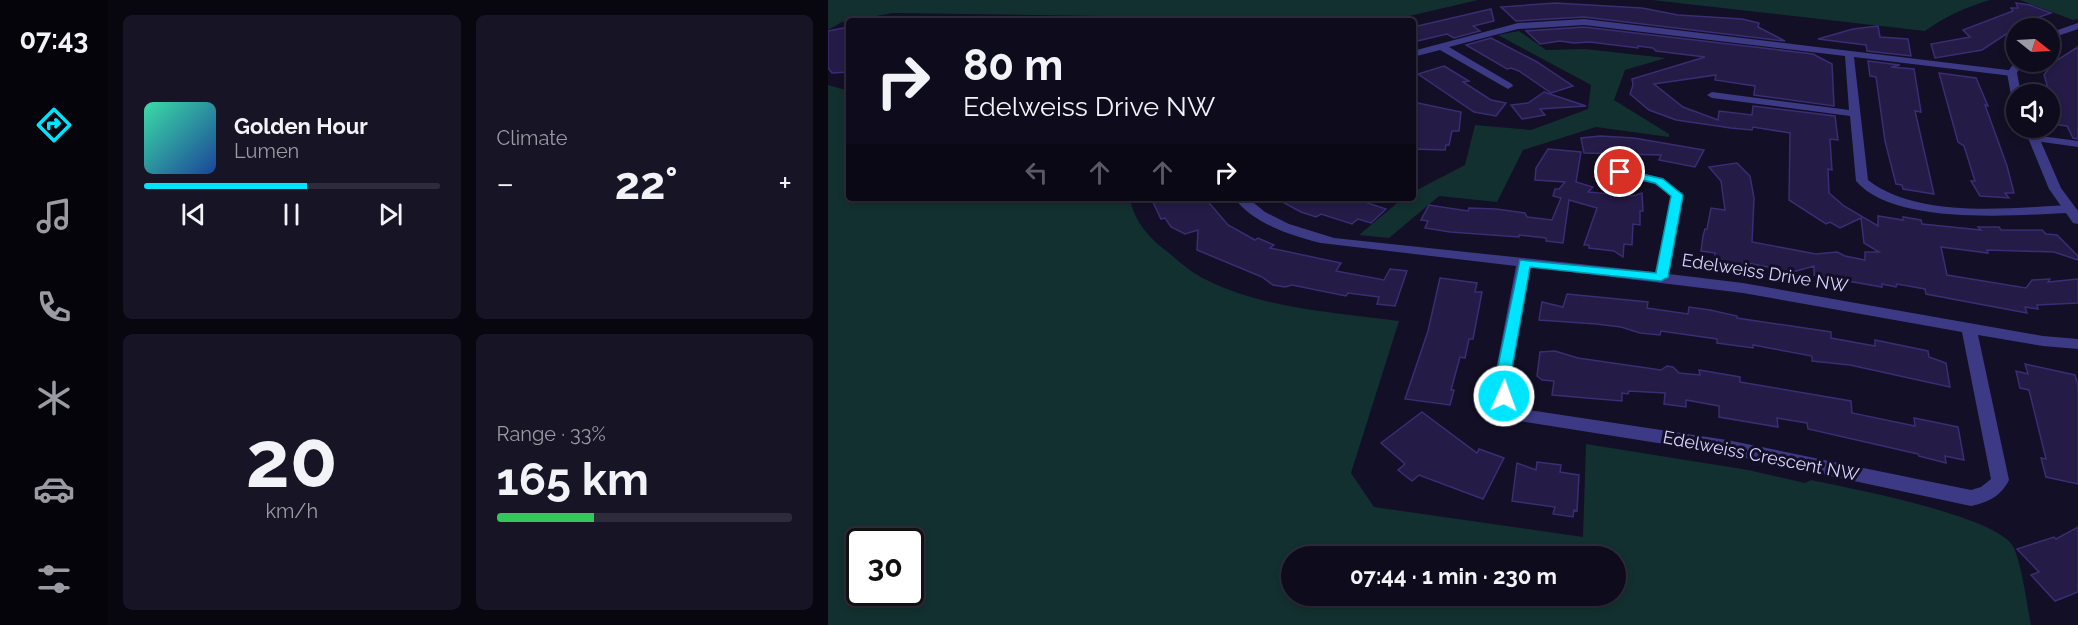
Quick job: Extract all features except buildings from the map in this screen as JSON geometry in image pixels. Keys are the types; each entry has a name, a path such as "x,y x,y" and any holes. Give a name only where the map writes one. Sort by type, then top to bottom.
{"street":[{"path":"1416,53 1518,26 1584,22 2012,73 2014,84"},
{"path":"2060,32 2078,26"},
{"path":"1440,46 1508,86"},
{"path":"1850,53 1862,181 1869,189 1882,197 1955,210 1996,212 2069,209"},
{"path":"1712,94 1856,114"},
{"path":"2033,138 2055,189 2078,220"},
{"path":"2052,138 2078,144"},
{"path":"1620,172 1659,181 1677,195 1661,277"},
{"name":"Edelweiss Drive NW","path":"1244,201 1270,220 1298,233 1316,238 1661,277 1788,296 2043,341 2078,344"},
{"name":"Edelweiss Crescent NW","path":"1524,262 1501,385 1504,396 1512,407 1525,416 1727,447 1971,498 1984,496 1995,488 2000,480 1969,328"}],"green space":[{"path":"828,0 1478,0 1401,18 1113,18 893,13 865,18 846,18 846,21 828,30"},
{"path":"1652,0 1990,0 1956,12 1925,31"},
{"path":"2020,0 2078,0 2078,19 2073,20"},
{"path":"1519,31 1546,50 1585,49 1666,58 1625,70 1614,100 1669,134 1669,137 1596,127 1523,150 1497,202 1439,196 1389,238 1359,235 1399,201 1416,201 1416,190 1465,165 1475,125 1531,130 1588,109 1591,85 1498,35"},
{"path":"828,85 846,90 846,201 1131,201 1135,215 1149,236 1191,271 1217,285 1241,294 1294,307 1399,321 1351,473 1374,507 1583,537 1586,444 1748,470 1805,483 1811,480 1921,505 1982,525 2003,536 2014,548 2022,575 2031,625 828,625"}],"route":[{"path":"1504,396 1501,385 1524,262 1661,277 1677,195 1668,185 1659,181 1620,172"}]}
